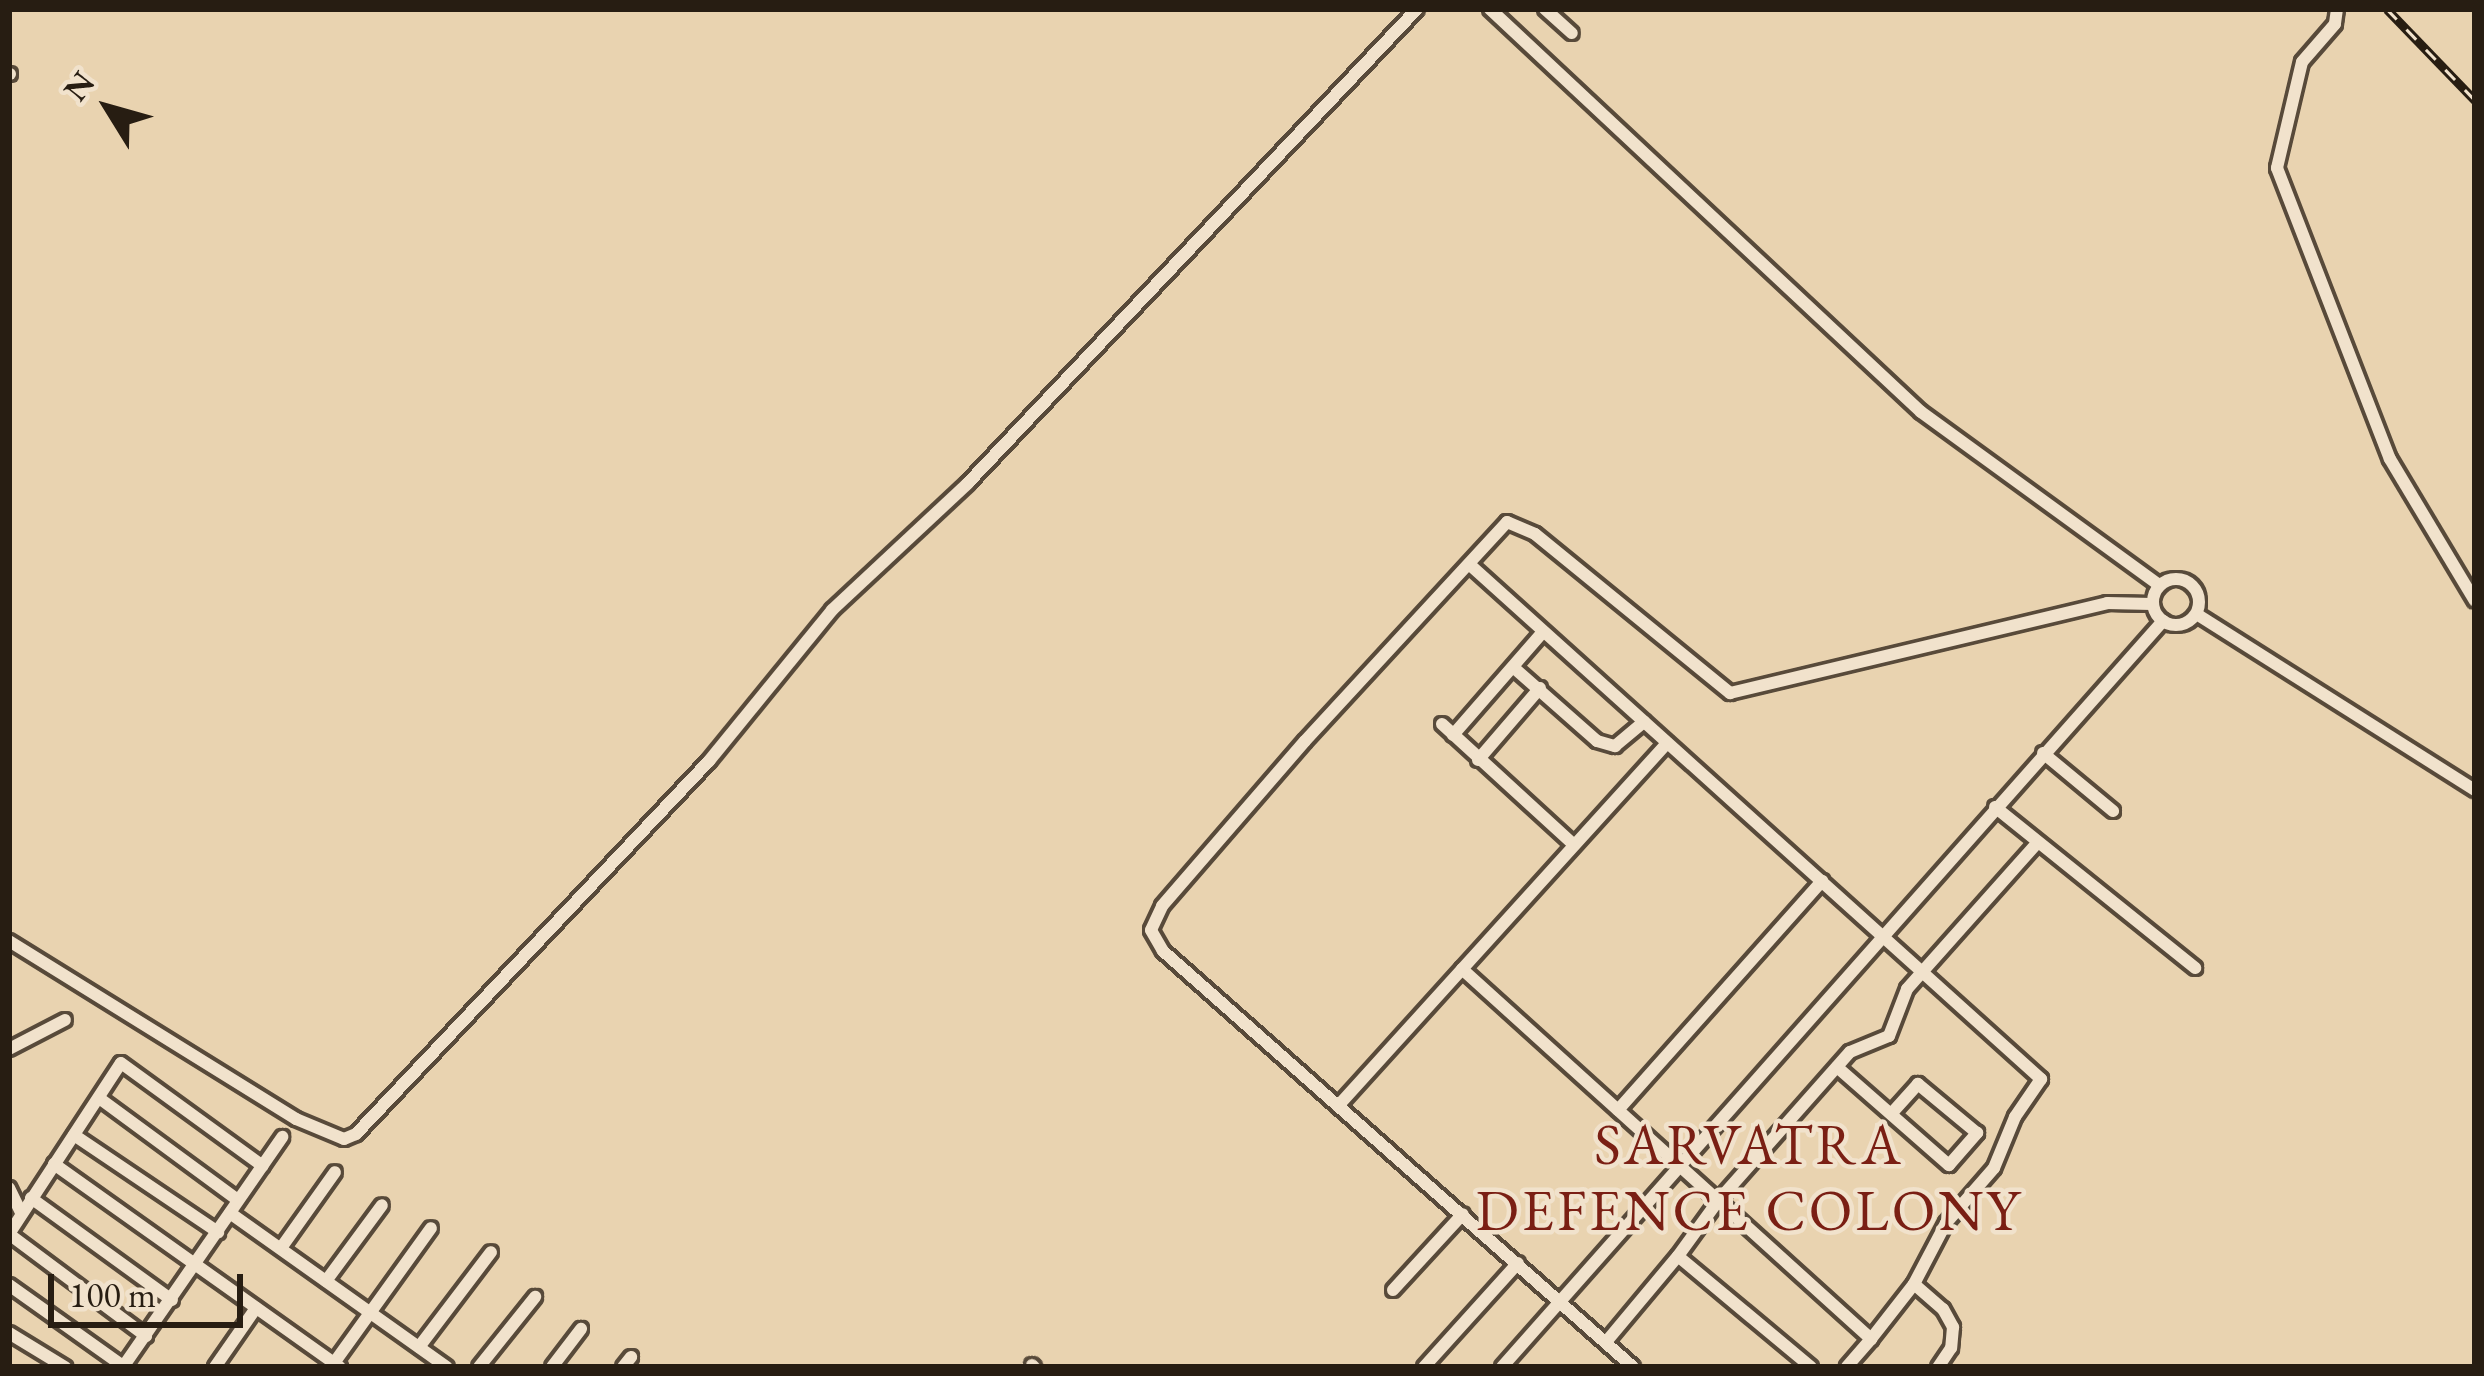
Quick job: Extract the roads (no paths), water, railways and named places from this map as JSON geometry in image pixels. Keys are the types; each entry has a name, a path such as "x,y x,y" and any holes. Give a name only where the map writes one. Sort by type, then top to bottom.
{"street":[{"path":"9,941 296,1119 344,1139 356,1134 709,761 832,610 967,484 1417,9"},
{"path":"1490,9 1921,412 2156,584 2176,580 2190,585 2200,596 2198,615"},
{"path":"1545,9 1571,33"},
{"path":"2337,9 2335,24 2302,62 2277,168 2390,459 2475,602"},
{"path":"1634,1367 1163,951 1151,929 1162,906 1499,526 1518,523 1730,693 2107,603 2152,604"},
{"path":"1469,564 2041,1078 2015,1117 1994,1168 1946,1223 1914,1284 1847,1367"},
{"path":"2156,584 2152,604 2163,621 2178,627 2198,615"},
{"path":"2198,615 2475,790"},
{"path":"1502,1367 2163,621"},
{"path":"1543,632 1448,730 1574,845"},
{"path":"1513,667 1607,746 1616,746 1644,722"},
{"path":"1478,760 1540,688"},
{"path":"1338,1106 1667,743"},
{"path":"2043,753 2113,811"},
{"path":"1995,807 2195,968"},
{"path":"1606,1342 1718,1201 1850,1052 1889,1036 1901,1014 1900,999 2036,844"},
{"path":"1618,1110 1822,881"},
{"path":"1462,969 1871,1339"},
{"path":"9,1049 65,1019"},
{"path":"146,1336 9,1234 121,1063 263,1166"},
{"path":"1837,1067 1949,1165 1977,1133 1918,1084 1892,1114"},
{"path":"99,1098 238,1200"},
{"path":"74,1135 218,1232"},
{"path":"9,1286 123,1367 196,1268 282,1137"},
{"path":"54,1164 338,1365 370,1311 431,1228"},
{"path":"281,1248 335,1172"},
{"path":"9,1188 21,1213"},
{"path":"32,1198 172,1300"},
{"path":"326,1281 382,1205"},
{"path":"230,1213 447,1367"},
{"path":"1393,1290 1462,1214"},
{"path":"419,1347 491,1252"},
{"path":"1678,1256 1811,1367"},
{"path":"1424,1367 1518,1263"},
{"path":"1914,1284 1943,1309 1953,1327 1951,1348 1939,1367"},
{"path":"479,1367 535,1297"},
{"path":"215,1367 256,1308"},
{"path":"552,1367 580,1329"},
{"path":"9,1333 65,1367"}],"railway":[{"path":"2387,9 2475,100"}],"district":[{"name":"SARVATRA DEFENCE COLONY","path":"1749,1178"}]}
